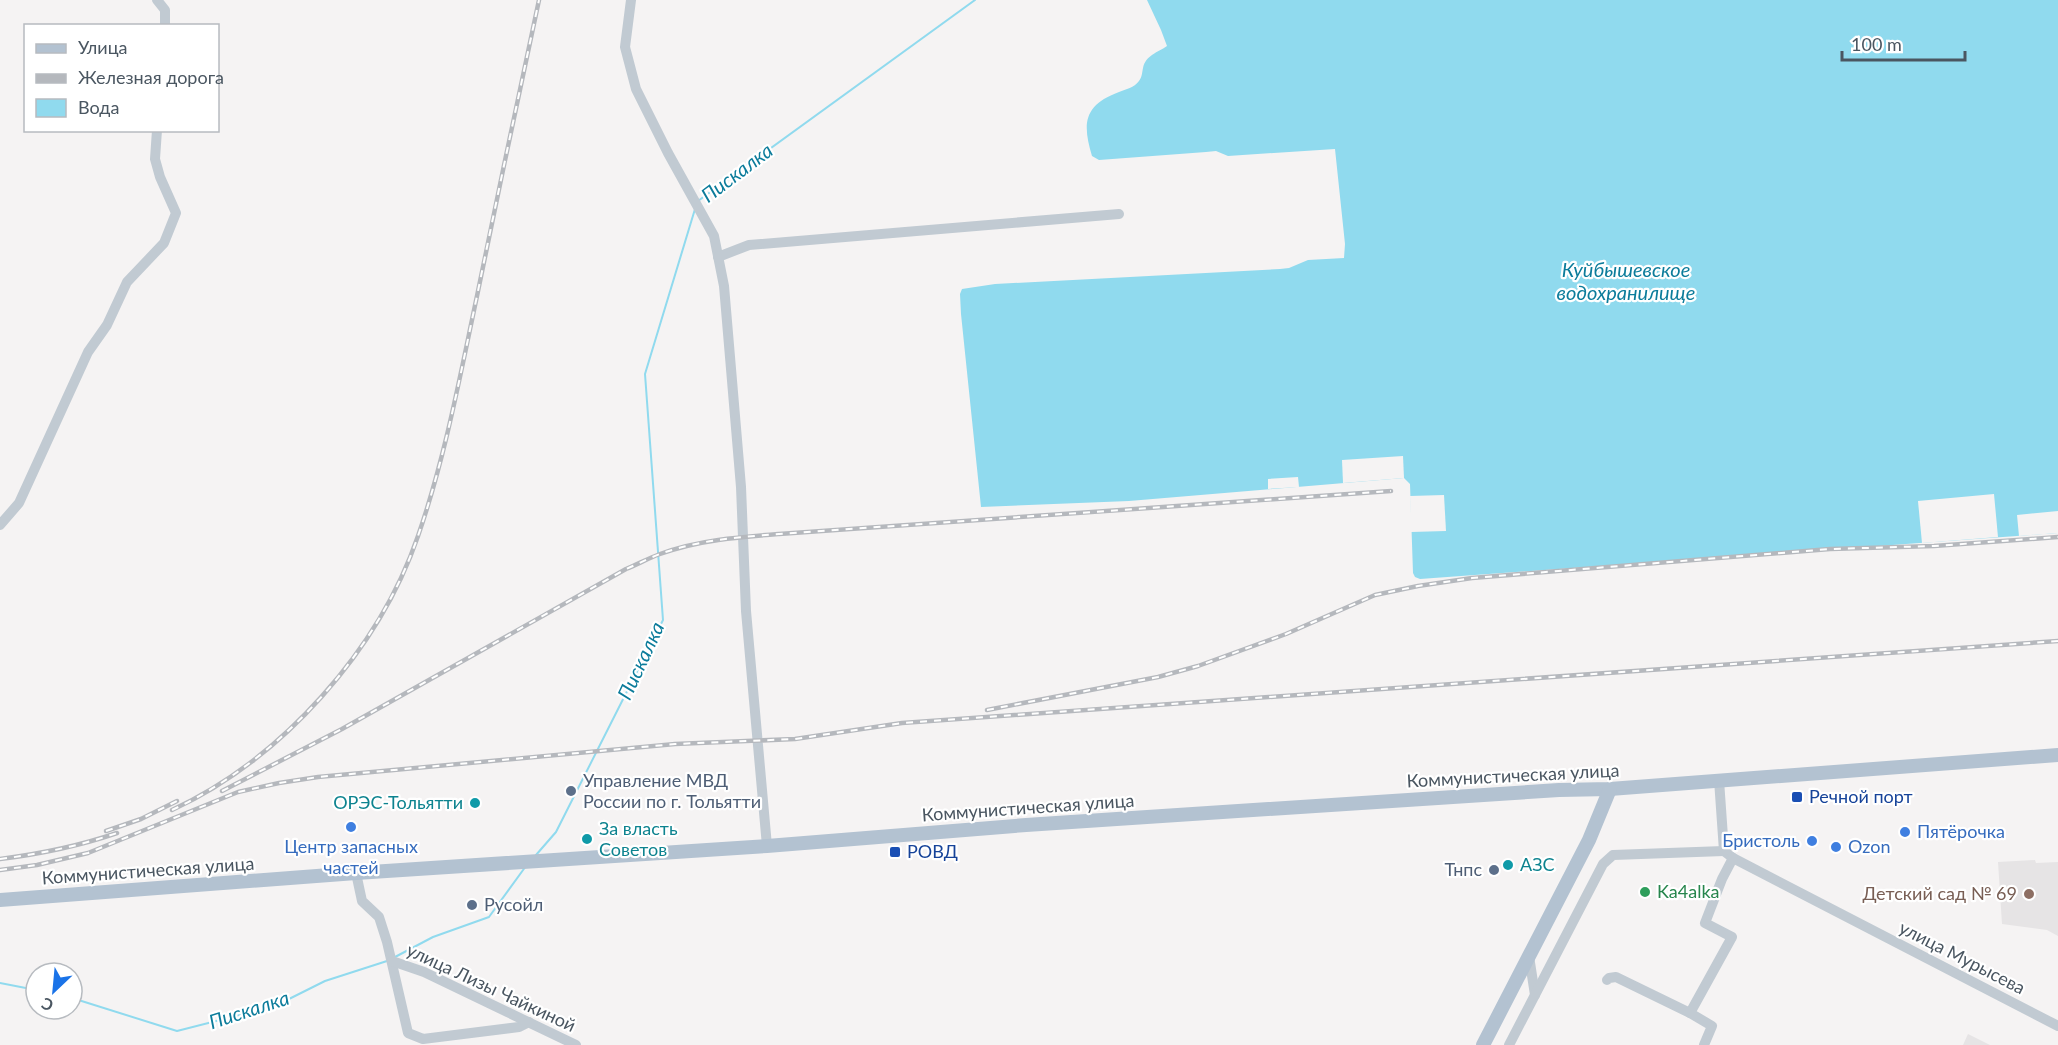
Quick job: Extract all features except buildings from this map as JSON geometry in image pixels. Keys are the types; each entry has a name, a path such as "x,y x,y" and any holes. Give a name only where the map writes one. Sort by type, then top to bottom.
{"main road":[{"name":"Коммунистическая улица","path":"0,900 357,873 766,846 1037,824 1559,790 1610,789 2058,755"},
{"path":"1483,1045 1589,840 1610,789"}],"street":[{"path":"157,0 165,10 165,24"},
{"path":"631,0 626,47 636,89 714,236 724,286 741,487 746,612 766,846"},
{"path":"0,525 19,503 88,352 107,325 127,282 164,243 176,213 160,177 155,159 157,132"},
{"path":"718,257 749,245 1119,214"},
{"path":"1509,1045 1603,864 1613,855 1724,850 1719,780"},
{"name":"улица Мурысева","path":"1724,850 1733,858 2058,1026"},
{"path":"1690,1013 1732,937 1705,923 1733,858"},
{"path":"357,873 362,901 379,917 392,961 408,1033 423,1039 519,1027 529,1022"},
{"path":"1529,956 1535,995"},
{"name":"улица Лизы Чайкиной","path":"392,961 424,972 576,1045"},
{"path":"1607,981 1609,978 1616,977 1712,1026 1704,1045"}],"shaded area":[{"name":"Детский сад № 69","path":"2035,860 2036,863 2058,862 2058,936 2047,930 2002,924 1998,862"},
{"path":"1968,1034 1990,1045 1963,1045"}],"water":[{"name":"Куйбышевское водохранилище","path":"1147,0 2058,0 2058,533 1420,579 1413,573 1410,484 1404,478 1129,501 981,507 961,314 962,289 995,284 1280,269 1289,268 1308,260 1344,258 1345,244 1335,149 1228,156 1216,151 1099,160 1092,156 1087,125 1092,109 1107,97 1137,83 1147,60 1167,46"}],"pier":[{"path":"1403,456 1404,478 1343,483 1342,460"},
{"path":"1298,477 1299,487 1268,489 1268,479"},
{"path":"1994,494 1998,537 1922,543 1918,501"},
{"path":"1444,495 1446,531 1411,532 1410,496"},
{"path":"2058,511 2058,533 2019,536 2017,515"}],"waterway":[{"name":"Пискалка","path":"698,201 975,0"},
{"name":"Пискалка","path":"536,855 556,832 663,620 645,374 695,209"},
{"name":"Пискалка","path":"395,957 433,937 489,917 526,866"},
{"name":"Пискалка","path":"84,1002 177,1031 275,1006 325,981 387,961"},
{"name":"Пискалка","path":"0,983 24,988"}],"railway":[{"path":"172,810 213,788 251,762 288,731 322,697 379,620 401,578 428,507 444,447 539,0"},
{"path":"222,791 342,729 626,569 660,554 689,545 764,535 1391,491"},
{"path":"987,710 1158,677 1198,666 1286,634 1375,595 1418,586 1472,578 1830,549 1934,546 2058,537"},
{"path":"0,870 37,865 88,853 238,792 318,777 675,744 795,739 902,723 2058,641"},
{"path":"106,831 141,819 177,801"},
{"path":"0,859 59,849 117,833"}],"place":[{"name":"Управление МВД России по г. Тольятти","path":"571,791"},
{"name":"Речной порт","path":"1797,797"},
{"name":"ОРЭС-Тольятти","path":"475,803"},
{"name":"Центр запасных частей","path":"351,827"},
{"name":"Пятёрочка","path":"1905,832"},
{"name":"За власть Советов","path":"587,839"},
{"name":"Бристоль","path":"1812,841"},
{"name":"Ozon","path":"1836,847"},
{"name":"РОВД","path":"895,852"},
{"name":"АЗС","path":"1508,865"},
{"name":"Тнпс","path":"1494,870"},
{"name":"Ka4alka","path":"1645,892"},
{"name":"Детский сад № 69","path":"2029,894"},
{"name":"Русойл","path":"472,905"}]}
